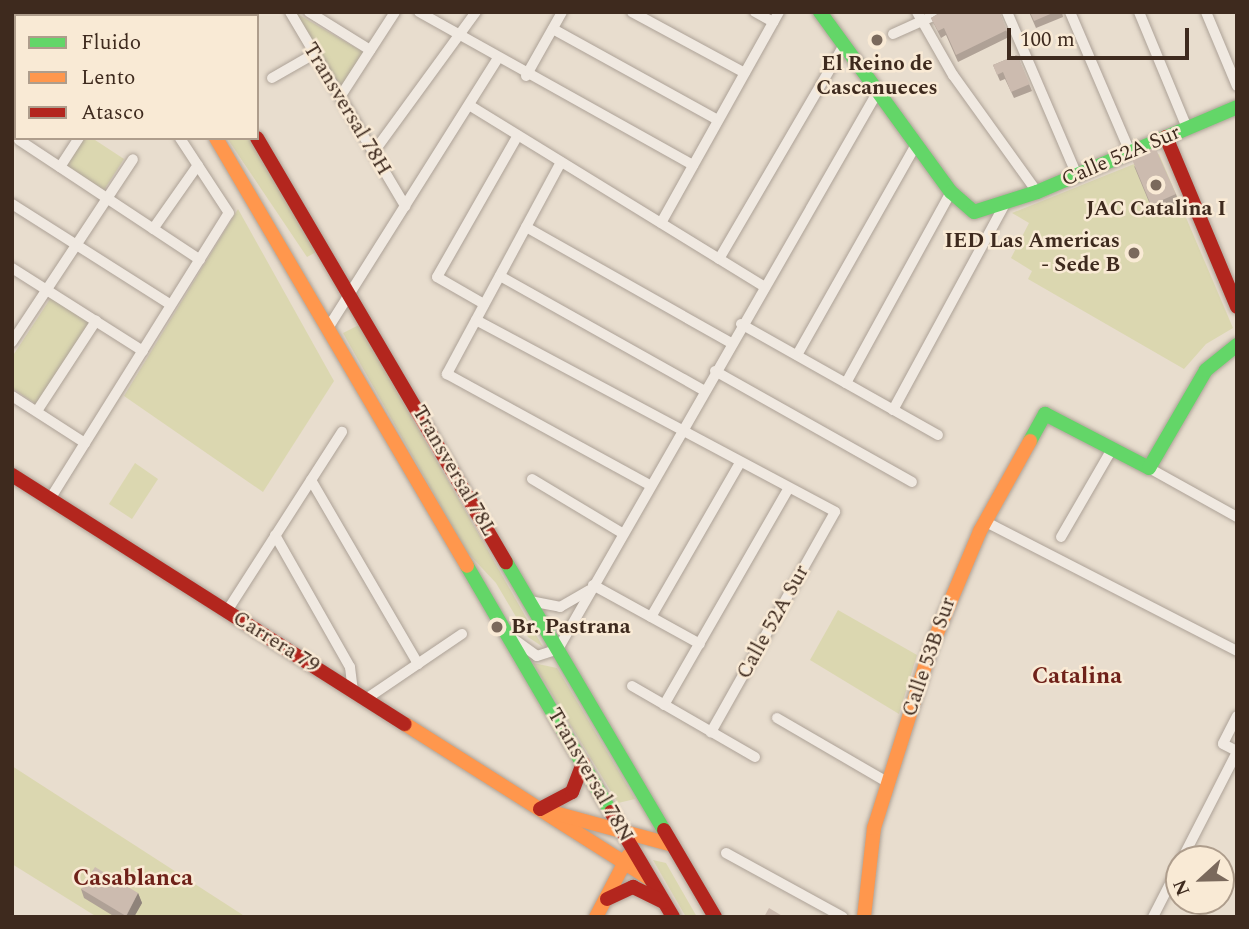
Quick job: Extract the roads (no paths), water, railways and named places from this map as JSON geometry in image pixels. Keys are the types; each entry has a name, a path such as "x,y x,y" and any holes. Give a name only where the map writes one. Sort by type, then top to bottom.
{"street":[{"name":"Transversal 78H","path":"290,12 405,206"},
{"path":"309,12 370,50"},
{"path":"340,97 394,12"},
{"path":"419,12 497,60 693,165"},
{"path":"373,153 456,35 476,12"},
{"path":"526,76 562,12"},
{"path":"632,12 745,73"},
{"path":"661,223 776,17 755,12"},
{"path":"820,12 951,192 846,383"},
{"path":"893,34 918,17 942,12"},
{"path":"1007,12 1077,175"},
{"path":"1070,12 1130,152"},
{"path":"1139,12 1187,128"},
{"path":"1206,12 1237,86"},
{"path":"918,17 1037,192"},
{"path":"553,29 718,120"},
{"path":"719,259 844,45"},
{"path":"272,78 314,54"},
{"path":"217,140 328,328 497,60"},
{"path":"507,634 537,656 558,649 730,343 877,93"},
{"path":"469,105 763,286"},
{"name":"Calle 52A Sur","path":"951,192 974,212 1005,204 1237,107"},
{"path":"484,304 437,277 519,135"},
{"path":"1166,137 1237,307"},
{"path":"21,140 200,260"},
{"path":"60,167 78,140"},
{"path":"50,499 229,213 181,140"},
{"path":"258,140 351,293"},
{"path":"797,355 916,145"},
{"path":"13,339 133,159"},
{"path":"561,162 447,374 650,485"},
{"path":"153,229 198,165"},
{"path":"12,204 171,305"},
{"path":"893,410 1005,204"},
{"path":"526,227 730,343"},
{"path":"12,268 143,351"},
{"path":"500,276 704,390"},
{"name":"Transversal 78L","path":"351,293 558,649"},
{"path":"476,320 789,488 664,705"},
{"path":"37,411 96,321"},
{"path":"741,324 938,435"},
{"name":"Transversal 78L","path":"328,328 507,634"},
{"path":"1149,468 1206,370 1237,345"},
{"path":"715,371 912,482"},
{"path":"12,396 85,443"},
{"name":"Calle 53B Sur","path":"864,917 872,836 887,782 942,617 986,522 1045,414 1112,449"},
{"path":"227,611 342,432"},
{"path":"1061,537 1112,449 1237,517"},
{"path":"651,617 740,463"},
{"name":"Carrera 79","path":"12,475 652,880"},
{"path":"532,478 622,533"},
{"path":"311,480 418,664"},
{"name":"Calle 52A Sur","path":"711,732 835,512 789,488"},
{"path":"986,522 1237,652"},
{"path":"275,535 350,667 360,695 418,664 462,634"},
{"path":"530,601 552,607 568,605 593,585"},
{"path":"593,585 700,644"},
{"name":"Transversal 78N","path":"507,634 673,917"},
{"name":"Transversal 78N","path":"558,649 715,917"},
{"path":"632,686 755,757"},
{"path":"1189,845 1237,752 1223,744 1237,716"},
{"path":"777,718 887,782"},
{"path":"540,809 566,798 578,783 583,764"},
{"name":"Carrera 79","path":"540,809 673,845"},
{"path":"596,917 632,847"},
{"path":"726,853 843,917"},
{"path":"606,900 621,888 633,887 664,902"},
{"path":"1153,917 1165,893"}],"place":[{"name":"El Reino de Cascanueces","path":"877,40"},
{"name":"JAC Catalina I","path":"1156,185"},
{"name":"IED Las Americas - Sede B","path":"1134,253"},
{"name":"Br. Pastrana","path":"497,627"}],"district":[{"name":"Catalina","path":"1077,677"},
{"name":"Casablanca","path":"133,879"}]}
